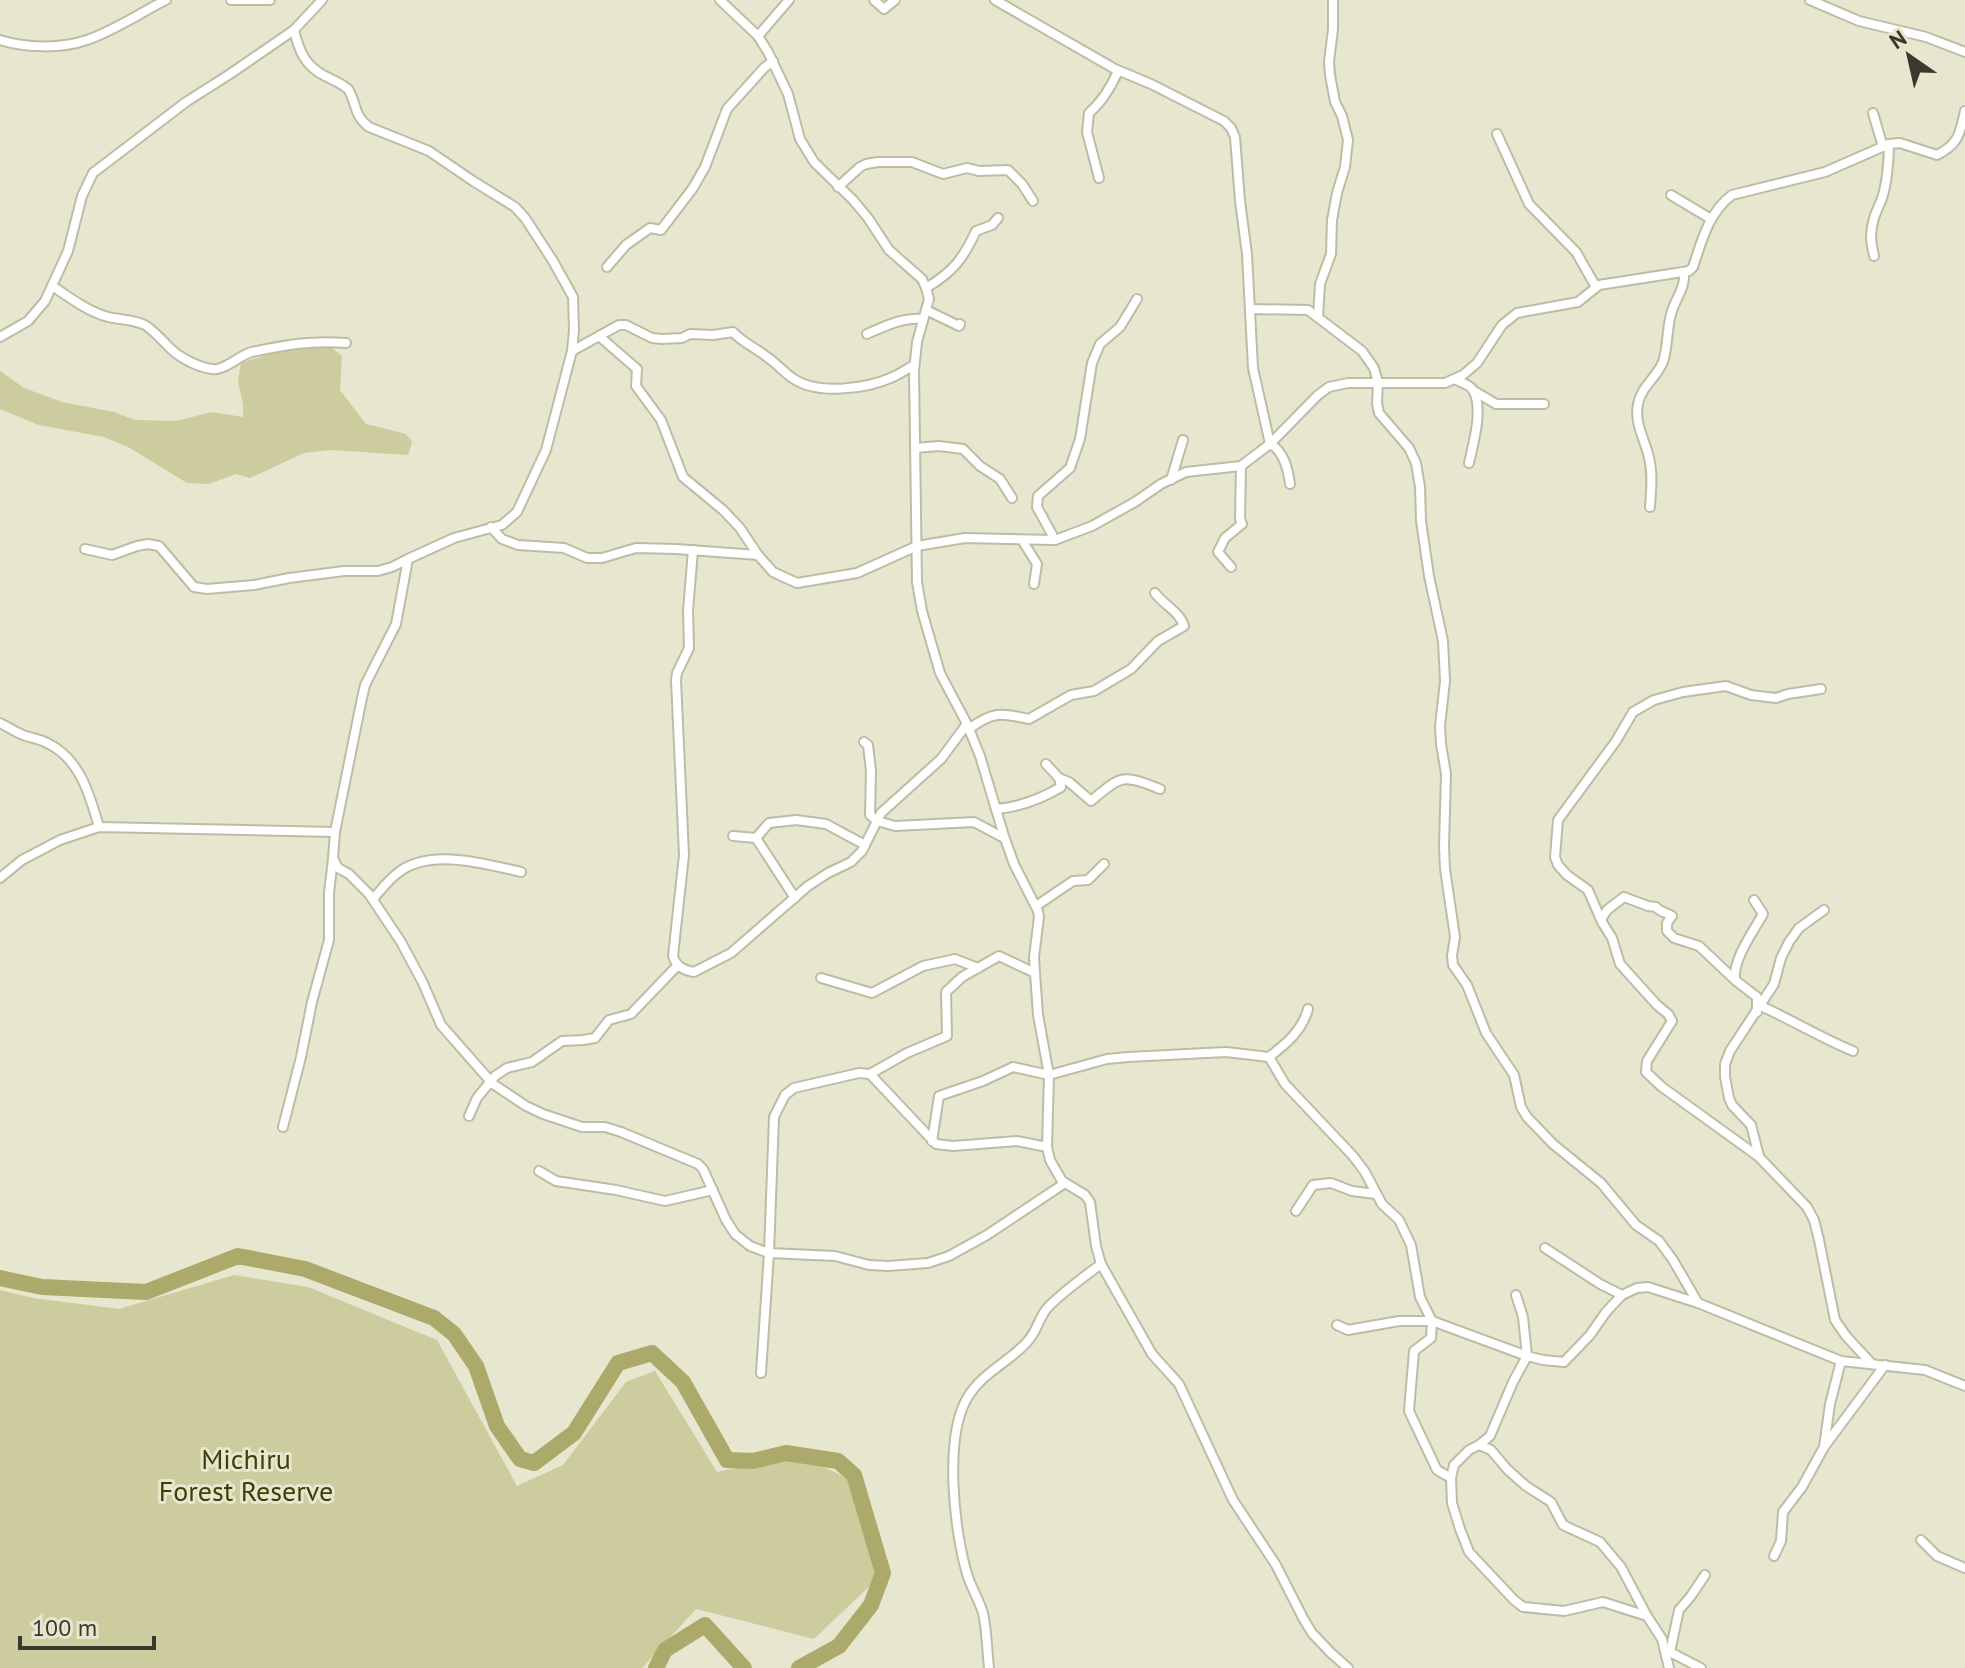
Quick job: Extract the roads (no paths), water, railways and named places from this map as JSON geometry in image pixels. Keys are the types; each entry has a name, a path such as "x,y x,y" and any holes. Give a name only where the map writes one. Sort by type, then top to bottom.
{"street":[{"path":"0,40 16,45 70,44 95,37 166,0"},
{"path":"231,0 270,0"},
{"path":"0,337 34,317 54,287 68,251 82,196 93,173 186,102 294,30 322,0"},
{"path":"720,0 758,36 773,61 788,94 803,146 814,162 853,200 889,250 922,279 926,288 929,299 914,365 917,582 940,673 980,756 1014,864 1039,917 1034,957 1038,1015 1049,1075 1047,1147 1054,1169 1065,1183 1085,1195 1090,1202 1101,1264 1152,1354 1179,1384 1233,1500 1276,1565 1312,1633 1348,1668"},
{"path":"758,36 789,0"},
{"path":"874,0 884,9 895,0"},
{"path":"995,0 1118,71 1195,105 1231,128 1235,137 1247,254 1253,368 1270,444"},
{"path":"1318,317 1320,284 1331,254 1332,220 1348,140 1330,75 1333,0"},
{"path":"1810,0 1859,21 1926,37 1965,52"},
{"path":"85,549 112,555 137,546 159,546 194,587 207,589 344,571 378,571 454,538 502,525 509,520 517,512 546,450 572,351 572,294 521,212 429,151 361,121 348,89 312,68 304,59 294,30"},
{"path":"607,267 626,245 650,228 661,230 673,216 705,167 727,109 773,61"},
{"path":"1099,178 1087,132 1089,113 1104,96 1118,71"},
{"path":"599,336 637,369 636,386 661,420 683,477 723,510 773,572 797,583 857,573 917,546 965,538 1055,540 1092,526 1186,472 1241,466 1270,444 1329,387 1348,383 1445,383 1456,380 1477,363 1502,325 1517,313 1578,302 1596,287 1609,283 1684,273 1693,267 1711,219 1722,202 1732,195 1825,172 1886,145 1900,143 1937,155 1951,148 1956,141 1965,111"},
{"path":"1873,113 1879,139 1886,145 1889,155 1882,199 1872,223 1874,256"},
{"path":"1497,134 1529,204 1576,252 1596,287"},
{"path":"838,187 866,164 912,162 943,174 967,168 979,171 1008,170 1033,201"},
{"path":"1671,195 1711,219"},
{"path":"926,288 945,277 959,263 976,231 992,225 998,218"},
{"path":"1650,507 1651,471 1637,423 1637,406 1640,395 1662,364 1669,332 1668,322 1685,284 1684,273"},
{"path":"54,287 106,316 147,326 176,354 213,369 260,350 301,342 346,343"},
{"path":"1055,540 1037,507 1038,496 1070,468 1080,439 1092,363 1100,344 1120,327 1137,299"},
{"path":"1250,309 1308,310 1362,351 1374,368 1379,413 1409,448 1416,463 1423,535 1443,641 1445,681 1440,726 1446,774 1445,869 1455,937 1453,965 1467,985 1486,1033 1514,1075 1521,1107 1527,1117 1553,1144 1601,1183 1636,1225 1659,1241 1698,1303"},
{"path":"867,334 925,315 960,324"},
{"path":"572,351 619,325 626,325 652,338 662,339 733,332 792,379 813,387 858,387 894,377 914,365"},
{"path":"1456,380 1469,385 1496,404 1544,404"},
{"path":"1469,463 1476,434 1477,403 1473,390"},
{"path":"1171,480 1183,440"},
{"path":"1270,444 1277,447 1284,460 1290,484"},
{"path":"915,448 939,446 963,449 980,466 1000,479 1012,498"},
{"path":"1231,567 1218,552 1225,538 1242,524 1241,466"},
{"path":"491,527 502,539 518,545 564,548 587,558 602,558 636,548 758,555"},
{"path":"1022,540 1037,564 1034,584"},
{"path":"693,550 688,611 689,648 676,680 684,855 673,956 682,969 694,972 731,953 795,898 828,873 851,862 865,845 888,805 941,759 968,727 994,714 1029,719 1071,695 1094,691 1131,669 1158,641 1184,626 1182,619 1155,593"},
{"path":"283,1127 329,940 329,893 335,832 365,685 396,624 408,559"},
{"path":"1821,689 1776,698 1751,695 1726,686 1654,700 1633,712 1616,741 1558,820 1555,857 1567,875 1588,890 1612,938 1620,964 1672,1021 1647,1061 1646,1072 1759,1157 1807,1207 1819,1240 1835,1320 1871,1363"},
{"path":"0,723 58,748 68,758 87,786 99,827"},
{"path":"864,742 868,745 871,771 870,815 877,821 895,826 974,822 1005,839"},
{"path":"1046,764 1059,778 1069,782 1091,801 1124,778 1160,789"},
{"path":"996,809 1012,808 1042,798 1061,787 1059,778"},
{"path":"756,838 769,823 796,820 826,824 865,845"},
{"path":"0,878 22,860 60,840 99,827 335,832"},
{"path":"733,836 756,838"},
{"path":"756,838 795,898"},
{"path":"333,858 338,868 349,874 373,899 401,942 441,1025 490,1081 543,1114 582,1127 605,1127 621,1132 698,1164 726,1220 735,1234 750,1246 769,1253 835,1256 869,1265 928,1263 949,1256 987,1235 1065,1183"},
{"path":"373,899 400,871 427,860 459,859 521,872"},
{"path":"1036,906 1073,881 1088,880 1104,864"},
{"path":"1602,922 1607,910 1624,897 1668,913 1672,916 1667,923 1667,931 1674,938 1699,946 1757,997 1759,1009"},
{"path":"1735,980 1737,962 1763,914 1754,900"},
{"path":"1595,907 1607,910"},
{"path":"1759,1157 1751,1125 1732,1105 1725,1064 1730,1051 1774,984 1789,942 1799,928 1824,910"},
{"path":"761,1373 774,1117 785,1095 794,1088 859,1073 870,1074 907,1053 947,1036 946,992 962,977 999,956 1035,973"},
{"path":"821,978 872,993 923,966 955,959 978,968"},
{"path":"469,1116 477,1098 495,1076 507,1068 532,1062 562,1041 595,1038 609,1020 631,1014 678,965"},
{"path":"932,1141 939,1096 1013,1067 1049,1075 1107,1059 1128,1057 1226,1052 1269,1057 1295,1036 1308,1009"},
{"path":"1759,1009 1787,1017 1853,1051"},
{"path":"1269,1057 1285,1084 1353,1156 1382,1204 1399,1220 1411,1245 1420,1297 1432,1321 1431,1338 1414,1351 1409,1411 1437,1470 1451,1478"},
{"path":"870,1074 936,1144 953,1146 1017,1141 1047,1147"},
{"path":"539,1171 556,1181 665,1201 713,1190"},
{"path":"1296,1211 1313,1185 1331,1183 1352,1191 1376,1194"},
{"path":"1545,1248 1622,1295"},
{"path":"989,1668 983,1614 967,1575 954,1505 954,1445 960,1413 980,1379 1026,1344 1046,1309 1101,1264"},
{"path":"1337,1325 1348,1330 1399,1321 1432,1321 1527,1356 1564,1362 1622,1295 1648,1287 1698,1303 1841,1361 1925,1370 1965,1386"},
{"path":"1516,1295 1523,1317 1527,1356 1490,1436 1457,1460 1451,1478 1452,1503 1469,1552 1523,1607 1564,1611 1603,1602 1647,1616"},
{"path":"1824,1447 1830,1404 1841,1361"},
{"path":"1774,1556 1781,1541 1783,1512 1802,1487 1824,1447 1885,1365"},
{"path":"1479,1445 1491,1450 1526,1486 1551,1502 1563,1525 1600,1542 1621,1567 1662,1639 1669,1668"},
{"path":"1921,1540 1937,1556 1965,1568"},
{"path":"1667,1651 1679,1610 1705,1575"},
{"path":"1667,1651 1701,1668"}],"waterway":[{"path":"0,1278 42,1287 146,1292 238,1256 305,1269 434,1318 454,1334 476,1366 497,1426 520,1459 534,1463 574,1433 618,1363 652,1353 683,1382 727,1460 753,1461 786,1453 838,1461 854,1475 883,1573 871,1605 839,1646 799,1668"},
{"path":"656,1668 665,1650 705,1625 744,1668"}],"park label":[{"name":"Michiru Forest Reserve","path":"246,1474"}]}
